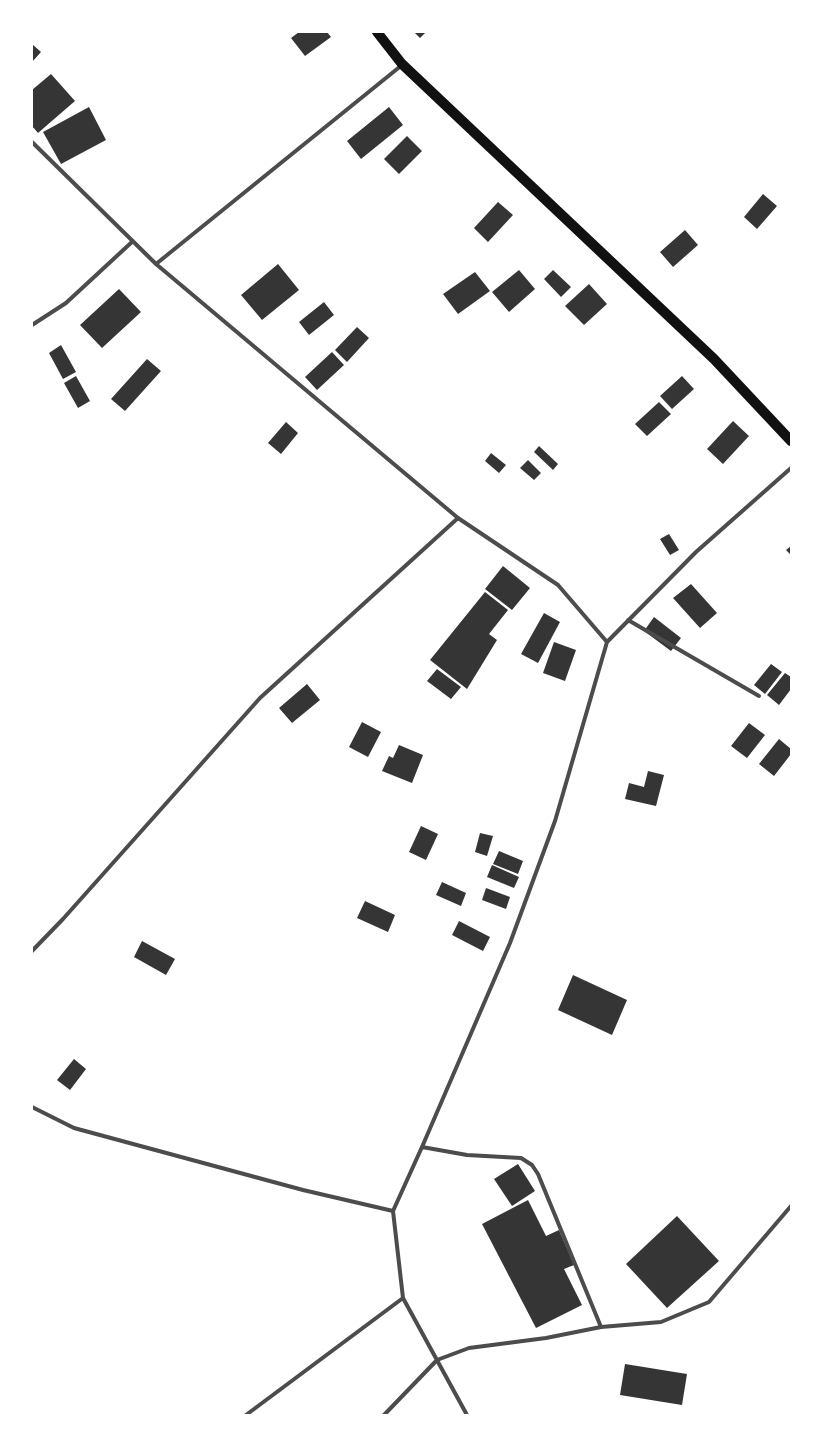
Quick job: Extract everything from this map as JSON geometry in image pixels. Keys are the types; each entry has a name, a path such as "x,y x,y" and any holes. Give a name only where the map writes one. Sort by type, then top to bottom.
{"main road":[{"path":"377,32 402,64 714,359 791,441"}],"street":[{"path":"156,264 402,64"},
{"path":"32,142 156,264 458,518 558,585 607,642"},
{"path":"32,325 66,303 133,241"},
{"path":"467,1415 403,1298 393,1211 510,943 553,828 607,642 696,552 791,468"},
{"path":"32,951 63,919 260,698 458,518"},
{"path":"628,620 759,696"},
{"path":"32,1108 74,1128 303,1190 393,1211"},
{"path":"422,1147 467,1155 521,1158 532,1165 538,1174 601,1327"},
{"path":"384,1415 437,1360 469,1348 546,1338 601,1327 661,1322 709,1302 791,1206"},
{"path":"246,1415 403,1298"}],"building":[{"path":"299,32 327,32 331,37 305,56 291,38"},
{"path":"414,32 426,32 420,38"},
{"path":"32,44 41,52 32,62"},
{"path":"51,74 75,101 38,133 32,126 32,90"},
{"path":"89,107 106,140 61,164 43,132"},
{"path":"389,107 403,125 361,159 347,141"},
{"path":"407,136 422,151 399,174 384,159"},
{"path":"763,194 777,206 757,229 744,217"},
{"path":"498,202 513,215 488,242 474,228"},
{"path":"685,230 698,245 673,267 660,252"},
{"path":"278,264 299,290 262,320 241,295"},
{"path":"519,270 535,289 509,312 492,292"},
{"path":"553,270 571,287 561,297 544,279"},
{"path":"475,272 490,291 458,314 443,294"},
{"path":"589,284 607,304 584,325 565,306"},
{"path":"119,289 141,312 102,348 80,325"},
{"path":"324,302 334,315 309,335 299,322"},
{"path":"357,327 369,338 347,362 335,350"},
{"path":"61,345 76,372 63,379 49,353"},
{"path":"332,352 344,365 317,390 305,377"},
{"path":"147,359 161,371 125,411 111,399"},
{"path":"76,376 90,401 78,408 64,383"},
{"path":"682,376 694,389 672,409 660,396"},
{"path":"659,402 671,414 647,436 635,424"},
{"path":"733,421 749,436 723,464 707,449"},
{"path":"286,422 298,433 281,454 268,443"},
{"path":"539,446 558,464 553,470 534,452"},
{"path":"491,453 506,465 499,473 485,461"},
{"path":"528,460 541,473 534,480 520,468"},
{"path":"669,534 679,550 670,555 660,539"},
{"path":"791,546 791,555 786,550"},
{"path":"503,566 530,588 512,610 485,589"},
{"path":"691,584 717,613 700,628 673,598"},
{"path":"485,592 508,610 489,634 497,640 467,689 430,660"},
{"path":"544,613 560,622 538,663 521,654"},
{"path":"654,617 681,638 671,651 644,631"},
{"path":"554,642 576,650 565,681 543,673"},
{"path":"771,664 782,672 765,694 754,685"},
{"path":"437,669 461,687 451,699 427,681"},
{"path":"785,673 791,677 791,689 779,705 767,695"},
{"path":"307,684 320,700 292,723 279,708"},
{"path":"362,722 381,732 368,757 349,747"},
{"path":"749,723 765,735 747,758 731,746"},
{"path":"779,739 791,749 791,754 774,776 759,764"},
{"path":"399,745 423,755 412,783 382,771 389,756 393,758"},
{"path":"648,771 664,775 656,806 625,799 629,783 644,787"},
{"path":"421,826 438,834 426,860 409,852"},
{"path":"480,833 493,836 487,856 475,852"},
{"path":"499,851 523,861 518,874 493,864"},
{"path":"492,865 519,877 514,888 487,877"},
{"path":"442,882 466,893 461,906 436,895"},
{"path":"486,888 510,897 506,909 482,900"},
{"path":"365,901 395,915 388,932 357,918"},
{"path":"459,921 490,937 483,951 452,935"},
{"path":"142,941 175,959 166,975 134,957"},
{"path":"573,975 627,1000 612,1035 558,1010"},
{"path":"74,1059 86,1069 70,1090 57,1080"},
{"path":"518,1164 535,1191 512,1206 494,1179"},
{"path":"528,1200 546,1236 559,1230 574,1265 564,1269 582,1305 536,1328 482,1224"},
{"path":"677,1216 719,1261 667,1308 626,1264"},
{"path":"625,1364 687,1374 682,1405 620,1395"}]}
